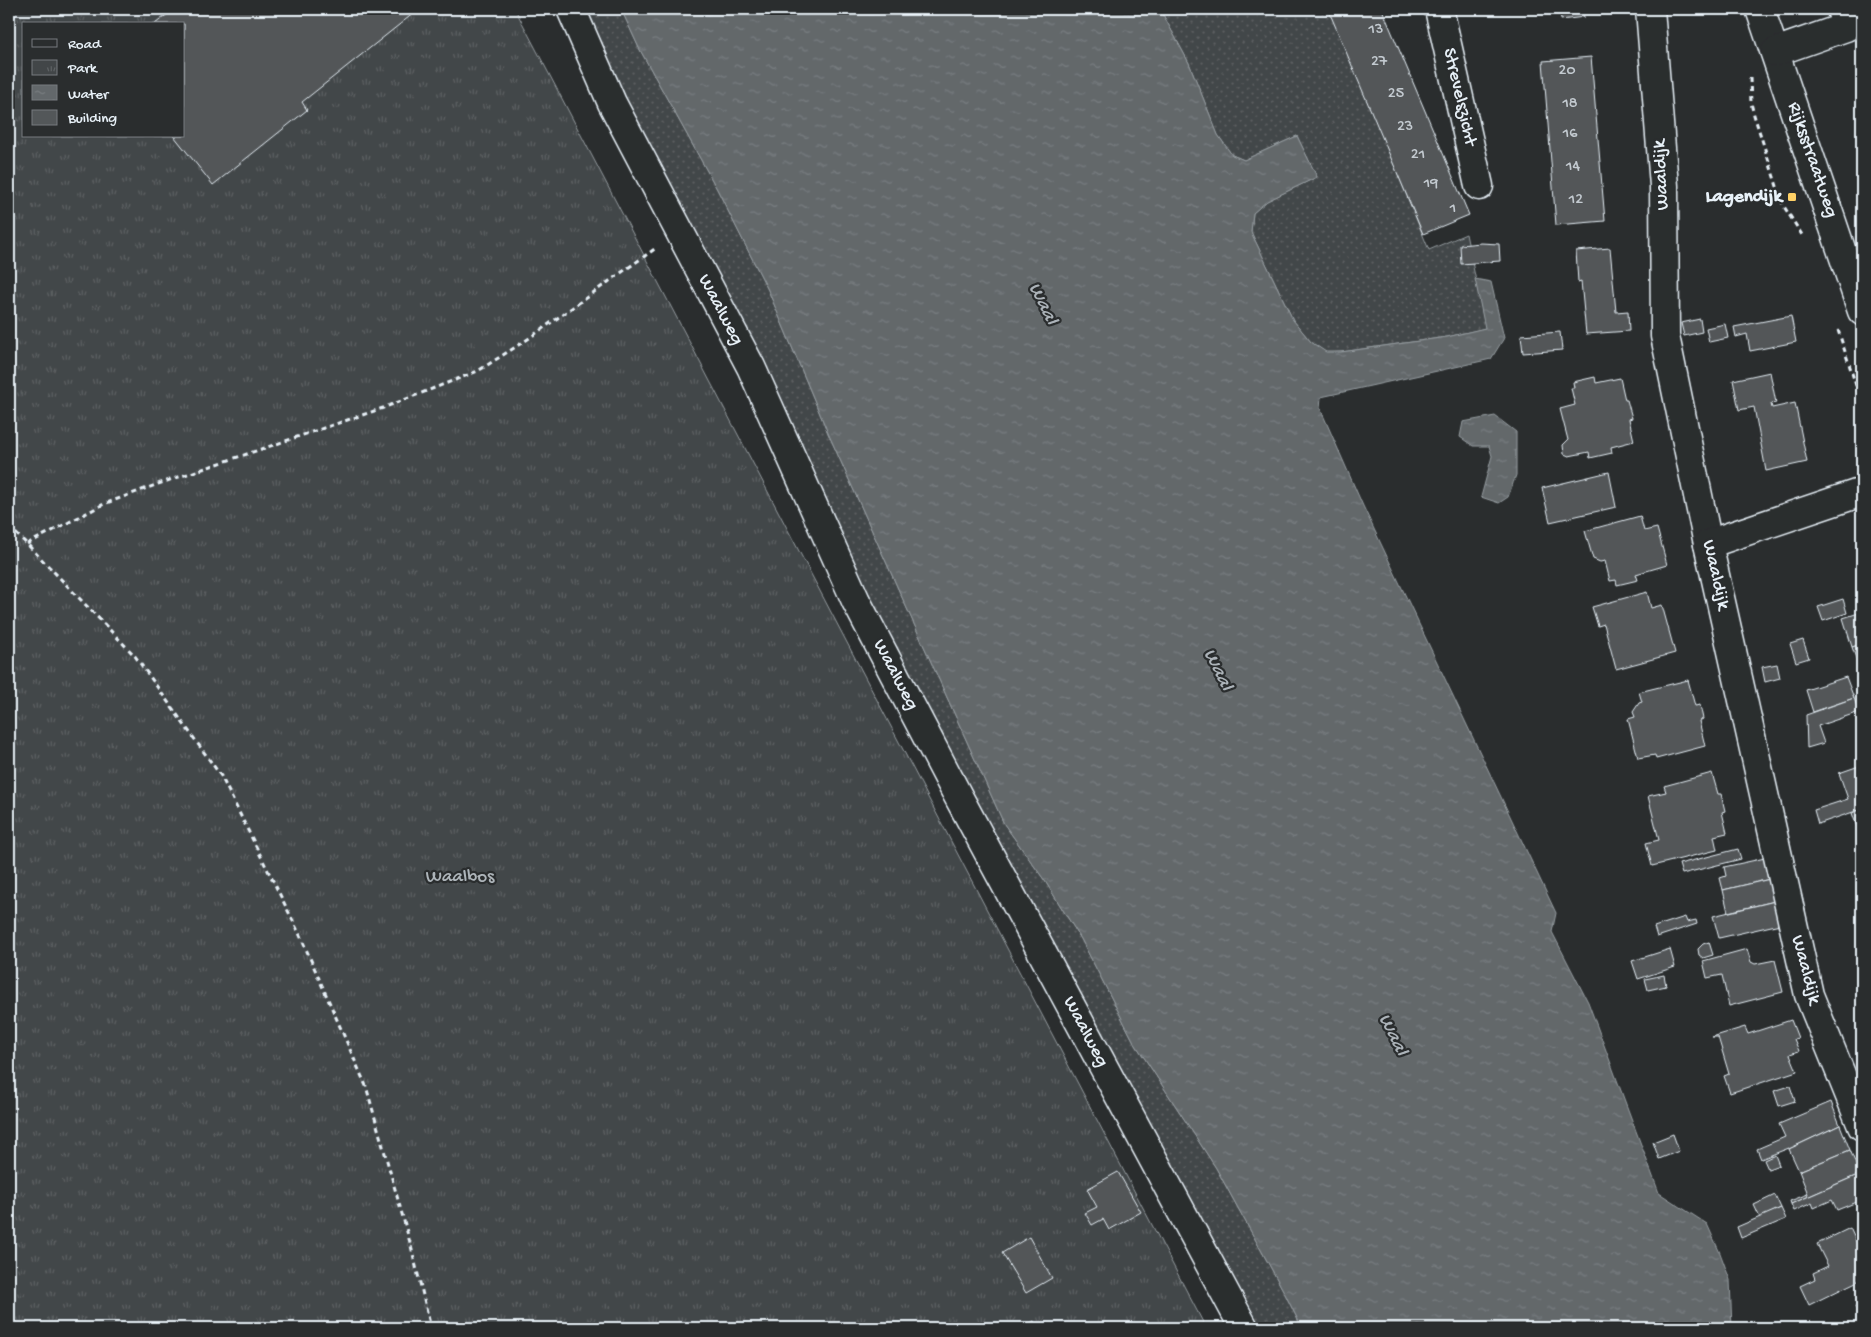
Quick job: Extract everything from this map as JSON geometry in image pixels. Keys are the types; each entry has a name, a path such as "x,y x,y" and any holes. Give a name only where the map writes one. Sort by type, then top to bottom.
{"street":[{"name":"Waalweg","path":"571,9 612,103 751,367 860,609 958,796 1244,1328"},
{"name":"Strevelszicht","path":"1439,9 1479,186"},
{"name":"Waaldijk","path":"1650,9 1664,186 1665,336 1708,544 1809,995 1862,1126"},
{"name":"Rijksstraatweg","path":"1760,9 1856,272 1862,312"},
{"path":"1775,52 1846,26 1841,9"},
{"path":"1708,544 1862,492"}],"path":[{"path":"27,544 104,504 384,408 478,371 528,339 651,252 680,234"},
{"path":"9,527 135,656 221,776 299,933 366,1086 411,1246 431,1328"}],"green space":[{"name":"Waalbos","path":"9,9 515,9 1206,1328 9,1328"},
{"path":"587,9 621,9 639,48 717,189 768,290 828,433 1004,824 1045,881 1081,939 1134,1042 1216,1168 1302,1328 1252,1328 906,690 612,74"},
{"path":"1160,9 1330,9 1429,250 1466,234 1486,328 1447,337 1341,352 1326,353 1311,342 1293,320 1251,232 1253,213 1267,201 1317,177 1297,136 1244,160 1232,155 1218,135 1189,63"}],"water":[{"name":"Waal","path":"621,9 1160,9 1189,63 1218,135 1232,155 1244,160 1297,136 1317,177 1267,201 1253,213 1251,232 1293,320 1311,342 1326,352 1341,352 1447,337 1485,328 1475,279 1491,282 1504,338 1491,359 1321,397 1320,408 1363,506 1556,913 1552,932 1588,1002 1659,1193 1707,1224 1720,1253 1730,1280 1732,1328 1302,1328 1216,1168 1134,1042 1081,939 1045,881 1004,824 828,433 768,290 717,189 639,48"},
{"path":"1495,416 1516,432 1516,475 1508,497 1499,503 1481,497 1492,456 1489,446 1473,446 1460,437 1463,422"}],"building":[{"path":"174,9 419,9 302,102 307,110 213,185 176,138 185,138 185,22 158,22"},
{"path":"1328,9 1382,9 1469,215 1423,234"},
{"path":"1560,9 1599,9 1583,11 1584,17 1561,20"},
{"path":"1591,57 1605,221 1556,225 1543,61"},
{"path":"1499,244 1500,261 1461,264 1460,245"},
{"path":"1610,248 1616,312 1628,311 1629,331 1586,334 1581,281 1578,282 1576,251"},
{"path":"1791,316 1796,342 1750,351 1747,334 1736,337 1734,327"},
{"path":"1700,319 1702,332 1684,336 1681,323"},
{"path":"1725,324 1728,338 1709,342 1706,328"},
{"path":"1560,332 1562,350 1523,353 1521,335"},
{"path":"1770,372 1776,403 1771,404 1772,408 1795,403 1807,462 1766,471 1754,407 1739,410 1733,380"},
{"path":"1595,377 1596,383 1620,378 1625,400 1627,400 1632,418 1629,419 1634,441 1611,447 1612,453 1590,458 1589,452 1569,456 1564,454 1563,445 1568,440 1560,409 1575,405 1571,388 1574,388 1573,382"},
{"path":"1609,472 1616,507 1550,522 1542,488"},
{"path":"1640,516 1644,531 1657,528 1667,565 1636,574 1638,580 1617,585 1616,580 1610,581 1605,561 1600,562 1593,559 1585,531"},
{"path":"1647,592 1651,608 1662,605 1675,653 1616,669 1604,624 1598,626 1592,607"},
{"path":"1843,599 1847,613 1823,621 1818,607"},
{"path":"1862,612 1862,644 1852,647 1843,618"},
{"path":"1803,640 1809,658 1796,662 1790,644"},
{"path":"1862,644 1862,675 1852,647"},
{"path":"1777,664 1780,678 1765,682 1762,667"},
{"path":"1846,677 1854,698 1813,712 1806,690"},
{"path":"1688,680 1695,706 1700,705 1703,719 1699,721 1705,746 1656,759 1655,755 1638,758 1628,719 1635,717 1633,712 1639,703 1642,702 1639,692"},
{"path":"1854,698 1859,712 1818,726 1824,743 1807,748 1806,715"},
{"path":"1862,765 1862,809 1818,824 1814,810 1848,799 1839,773"},
{"path":"1712,773 1718,794 1721,794 1725,811 1722,812 1727,833 1714,836 1717,850 1652,866 1646,843 1659,840 1648,796 1666,792 1664,786"},
{"path":"1862,809 1862,825 1857,827 1852,813"},
{"path":"1738,849 1741,859 1682,874 1679,864"},
{"path":"1765,858 1770,879 1723,890 1720,878 1726,876 1724,867"},
{"path":"1770,879 1775,901 1728,912 1723,890"},
{"path":"1775,901 1780,924 1719,938 1713,916"},
{"path":"1685,917 1687,922 1696,920 1697,924 1657,937 1654,927"},
{"path":"1709,942 1713,955 1703,958 1699,955 1698,949 1703,944"},
{"path":"1670,949 1675,967 1638,979 1632,961"},
{"path":"1747,949 1751,962 1755,964 1775,960 1783,992 1729,1006 1722,975 1707,978 1703,961"},
{"path":"1664,975 1666,986 1648,990 1645,979"},
{"path":"1791,1020 1798,1038 1794,1039 1799,1051 1790,1054 1797,1071 1730,1093 1724,1076 1729,1074 1718,1037 1712,1037 1745,1027 1748,1034"},
{"path":"1790,1086 1795,1101 1779,1106 1774,1091"},
{"path":"1831,1102 1840,1125 1789,1149 1761,1159 1757,1149 1785,1137 1779,1124"},
{"path":"1840,1125 1850,1150 1799,1171 1789,1149"},
{"path":"1673,1134 1679,1151 1659,1159 1653,1142"},
{"path":"1850,1150 1860,1174 1791,1204 1790,1201 1808,1194 1799,1171"},
{"path":"1775,1155 1779,1165 1768,1169 1764,1160"},
{"path":"1118,1172 1141,1212 1109,1230 1103,1219 1092,1225 1085,1213 1097,1207 1087,1189"},
{"path":"1860,1174 1862,1179 1862,1200 1837,1210 1832,1200 1814,1208 1812,1203 1794,1211 1791,1204"},
{"path":"1775,1195 1781,1208 1760,1218 1754,1205"},
{"path":"1781,1208 1786,1219 1741,1238 1737,1227"},
{"path":"1850,1228 1862,1254 1862,1279 1809,1305 1800,1286 1815,1279 1813,1273 1828,1266 1817,1244"},
{"path":"1029,1237 1052,1278 1026,1293 1002,1253"},
{"path":"1862,1304 1862,1320 1855,1307"},
{"path":"1034,1321 1037,1328 1022,1328"}],"place":[{"name":"Lagendijk","path":"1792,197"}]}
